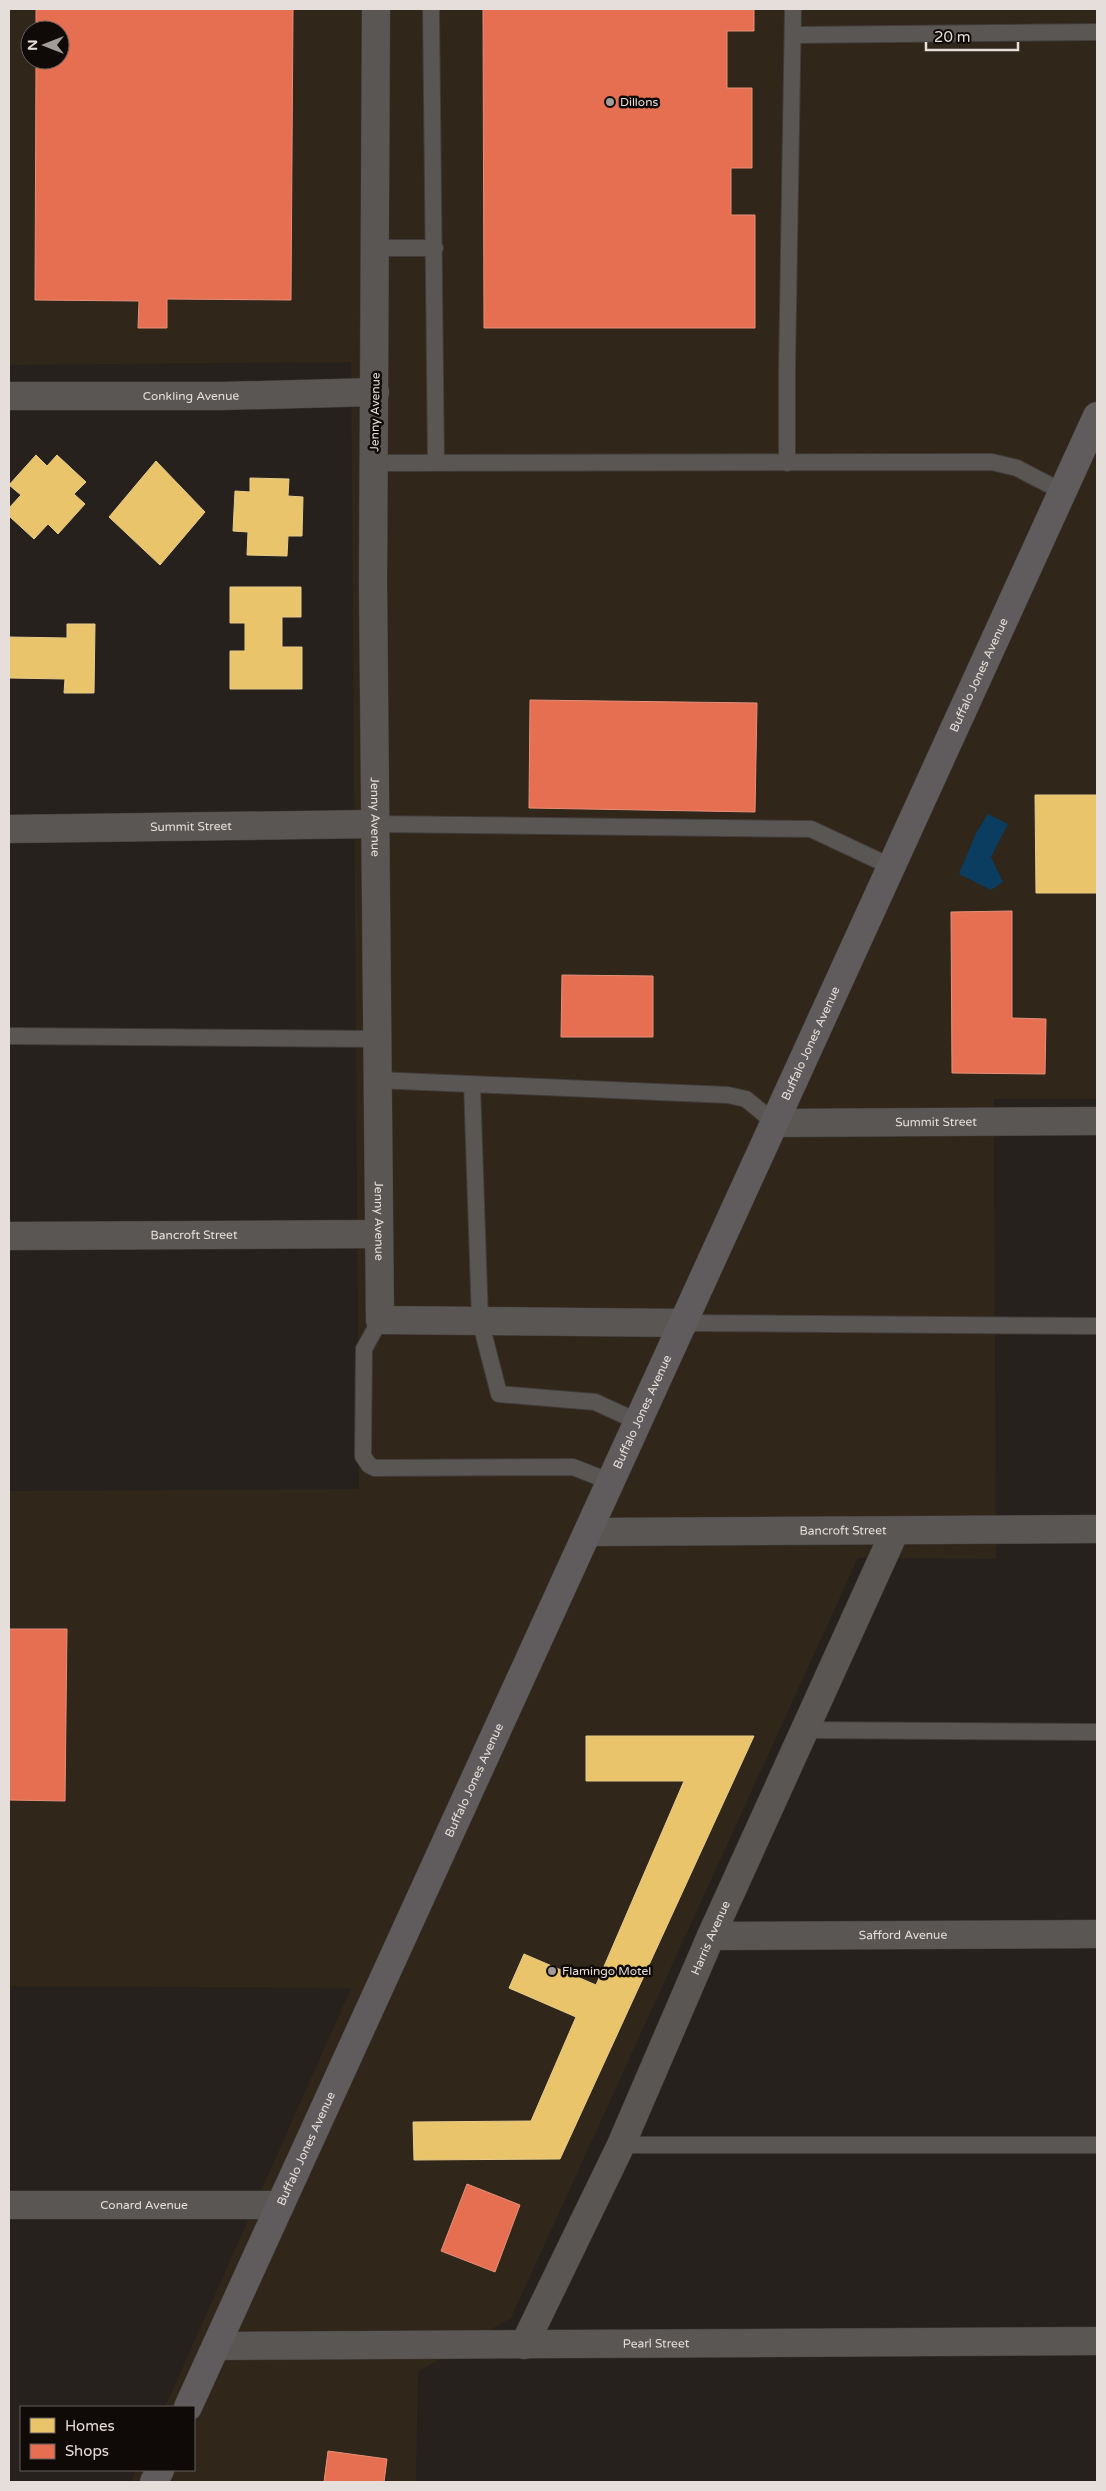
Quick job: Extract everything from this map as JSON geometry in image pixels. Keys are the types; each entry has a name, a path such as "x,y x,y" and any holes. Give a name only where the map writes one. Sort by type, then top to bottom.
{"main road":[{"name":"Buffalo Jones Avenue","path":"188,2406 589,1532 1062,492 1095,426"}],"street":[{"name":"Jenny Avenue","path":"376,9 375,824 380,1320"},
{"name":"Conkling Avenue","path":"9,396 222,396 375,392"},
{"name":"Summit Street","path":"9,829 375,824"},
{"name":"Summit Street","path":"775,1123 1097,1121"},
{"name":"Bancroft Street","path":"9,1236 379,1234"},
{"path":"380,1320 684,1323"},
{"name":"Bancroft Street","path":"589,1532 1097,1529"},
{"name":"Harris Avenue","path":"524,2345 621,2145 711,1936 895,1530"},
{"name":"Safford Avenue","path":"711,1936 1097,1934"},
{"name":"Conard Avenue","path":"9,2204 280,2205"},
{"name":"Pearl Street","path":"216,2346 1097,2341"}],"lane":[{"path":"431,9 436,463"},
{"path":"787,463 793,9"},
{"path":"793,35 1097,32"},
{"path":"375,248 435,248"},
{"path":"374,463 992,462 1017,468 1062,492"},
{"path":"375,824 811,829 892,867"},
{"path":"9,1036 377,1039"},
{"path":"377,1080 728,1095 746,1099 775,1123"},
{"path":"472,1084 480,1320 499,1394 595,1402 639,1422"},
{"path":"380,1320 364,1349 363,1456 368,1465 375,1468 573,1467 611,1482"},
{"path":"684,1323 1097,1326"},
{"path":"804,1730 1097,1732"},
{"path":"621,2145 1097,2145"}],"shaded area":[{"path":"9,9 1097,9 1097,1099 994,1099 996,1559 858,1558 511,2318 418,2372 416,2482 131,2482 136,2471 195,2471 195,2406 165,2406 351,1988 9,1986 9,1491 359,1489 351,362 9,365"}],"water":[{"path":"988,814 1008,824 991,857 1003,882 991,890 959,874 976,833"}],"building: Homes":[{"path":"36,455 47,466 57,455 86,482 74,494 85,504 58,534 48,524 34,539 9,516 9,508 21,495 9,485"},
{"path":"156,461 205,512 160,565 109,517"},
{"path":"250,478 289,479 288,496 303,497 302,536 288,536 287,556 247,555 248,532 233,531 235,491 250,492"},
{"path":"230,587 301,587 301,617 282,617 282,647 302,647 302,689 230,689 230,651 245,651 245,623 230,623"},
{"path":"67,624 95,624 94,693 64,693 65,679 9,678 9,637 67,638"},
{"path":"1035,795 1097,795 1097,893 1036,893"},
{"path":"586,1736 754,1736 560,2159 414,2160 413,2122 531,2121 576,2017 509,1988 524,1954 596,1985 684,1781 586,1781"}],"building: Shops":[{"path":"36,9 293,9 291,300 167,299 167,328 138,328 139,301 35,300 36,70 70,70 70,20 36,20"},
{"path":"483,9 754,9 754,31 727,31 727,88 752,88 752,168 731,168 731,215 755,215 755,328 484,328"},
{"path":"530,700 757,703 755,812 529,808"},
{"path":"1012,911 1012,1018 1046,1019 1045,1074 952,1073 951,912"},
{"path":"562,975 653,976 653,1037 561,1037"},
{"path":"9,1629 67,1629 65,1801 9,1800"},
{"path":"467,2184 520,2205 495,2272 441,2251"},
{"path":"328,2451 387,2459 384,2482 324,2482"}],"place":[{"name":"Dillons","path":"610,102"},
{"name":"Flamingo Motel","path":"552,1971"}]}
